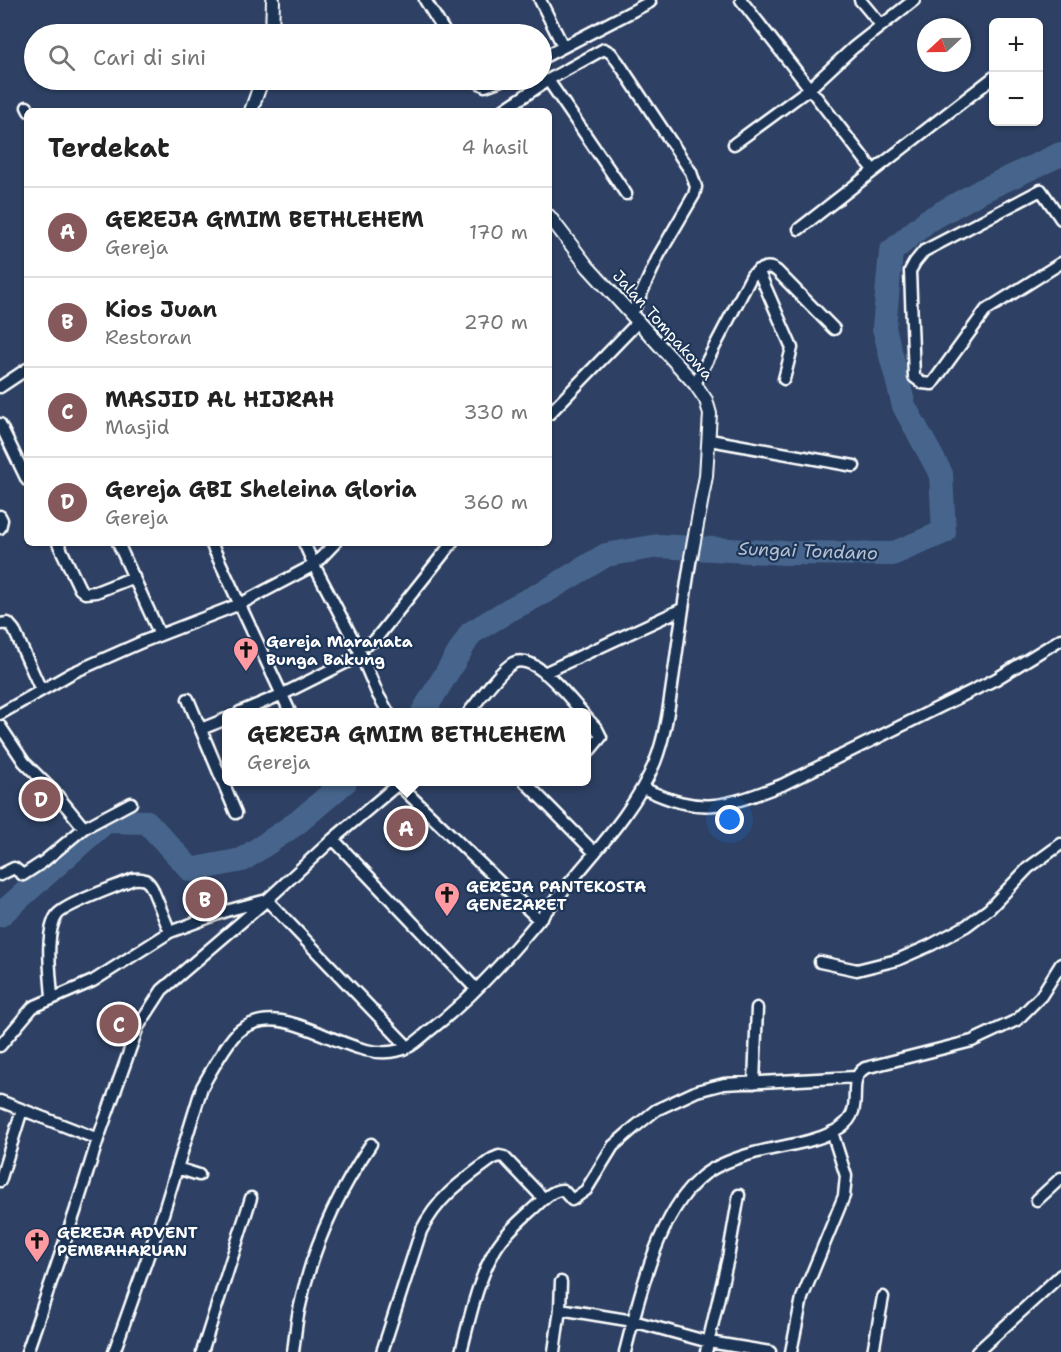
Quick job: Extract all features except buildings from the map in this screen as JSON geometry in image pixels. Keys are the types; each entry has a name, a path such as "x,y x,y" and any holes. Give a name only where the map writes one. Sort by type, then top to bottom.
{"street":[{"path":"272,24 273,0"},
{"path":"425,0 440,24"},
{"path":"540,0 551,24"},
{"path":"741,0 873,171"},
{"path":"860,0 881,25"},
{"path":"734,144 809,89 881,25 914,0"},
{"path":"552,52 650,1"},
{"path":"552,25 562,46"},
{"path":"552,78 600,50 608,52 624,71 693,176 696,187 694,195 659,255 635,318 552,411"},
{"path":"799,229 989,80"},
{"path":"552,86 626,194"},
{"path":"252,108 258,90"},
{"path":"506,108 533,90"},
{"path":"1061,219 1041,190 924,251 910,271 914,376 922,383 932,384 986,310 1061,262"},
{"name":"Jalan Tompakowa","path":"552,220 577,254 695,384 708,405 710,440 706,476 691,557"},
{"path":"695,384 752,275 758,270 772,267 834,328"},
{"path":"758,270 792,348 784,379"},
{"path":"0,387 24,371"},
{"path":"0,424 24,474"},
{"path":"710,440 854,466"},
{"path":"0,516 2,520 0,528"},
{"path":"59,546 80,589 85,593 96,592 134,577"},
{"path":"119,546 160,635"},
{"path":"212,546 288,708"},
{"path":"305,546 386,708"},
{"path":"0,714 72,673 240,604 314,566 332,546"},
{"path":"250,708 283,694 375,640 450,546"},
{"path":"114,1352 202,1088 239,1031 249,1025 269,1020 287,1022 362,1049 377,1052 408,1047 447,1017 476,989 539,920 595,853 643,788 655,762 665,730 691,557"},
{"path":"544,672 682,609"},
{"path":"0,624 8,623 14,630 41,690"},
{"path":"643,788 663,798 689,806 715,806 747,798 782,785 996,679 1061,639"},
{"path":"472,708 515,662 533,664 544,672 578,708"},
{"path":"188,699 222,779"},
{"path":"201,729 222,720"},
{"path":"591,722 601,737 591,749"},
{"path":"0,726 24,762 57,795 84,828"},
{"path":"225,786 236,813"},
{"path":"27,1352 130,1044 149,1008 162,990 179,974 267,900 333,838 396,786"},
{"path":"403,786 539,920"},
{"path":"529,786 595,853"},
{"path":"0,874 14,868 23,875 43,862 84,828 131,803"},
{"path":"333,838 476,989"},
{"path":"820,962 857,970 897,960 932,945 966,926 989,909 1028,868 1061,844"},
{"path":"52,998 50,937 55,916 66,908 133,879 142,878 152,888 170,932"},
{"path":"0,1046 33,1007 107,974 170,932 267,900"},
{"path":"267,900 408,1047"},
{"path":"625,1352 657,1244 682,1198 701,1177 722,1164 755,1153 781,1149 832,1132 851,1118 854,1109 856,1077 865,1068 972,1041 1017,1020 1041,996 1061,964"},
{"path":"754,1083 758,1008"},
{"path":"461,1352 481,1280 495,1250 514,1227 544,1199 561,1189 572,1200 578,1198 594,1180 613,1146 656,1110 697,1091 724,1084 856,1077"},
{"path":"0,1101 98,1140"},
{"path":"0,1181 22,1110"},
{"path":"791,1352 802,1298 844,1196 846,1176 832,1132"},
{"path":"292,1352 299,1310 324,1230 355,1167 370,1143"},
{"path":"382,1352 421,1231 430,1212 441,1199 499,1156 504,1157 544,1199"},
{"path":"177,1168 199,1176"},
{"path":"1037,1200 1061,1178"},
{"path":"707,1347 728,1258 739,1196"},
{"path":"202,1352 251,1198"},
{"path":"977,1352 1061,1275"},
{"path":"554,1352 561,1282"},
{"path":"873,1352 883,1297"},
{"path":"560,1309 633,1321 707,1347 770,1352"}],"waterway":[{"name":"Sungai Tondano","path":"425,708 471,633 606,555 658,546 785,553 892,554 944,532 941,474 904,406 884,328 891,252 927,221 981,191 1061,154"},
{"name":"Sungai Tondano","path":"0,915 106,821 147,822 191,870 242,860 297,823 340,786"}],"place":[{"name":"Gereja Maranata Bunga Bakung","path":"246,673"},
{"name":"Gereja GBI Sheleina Gloria","path":"41,799"},
{"name":"GEREJA GMIM BETHLEHEM","path":"406,828"},
{"name":"Kios Juan","path":"205,899"},
{"name":"GEREJA PANTEKOSTA GENEZARET","path":"447,918"},
{"name":"MASJID AL HIJRAH","path":"119,1024"},
{"name":"GEREJA ADVENT PEMBAHARUAN","path":"37,1264"}]}
